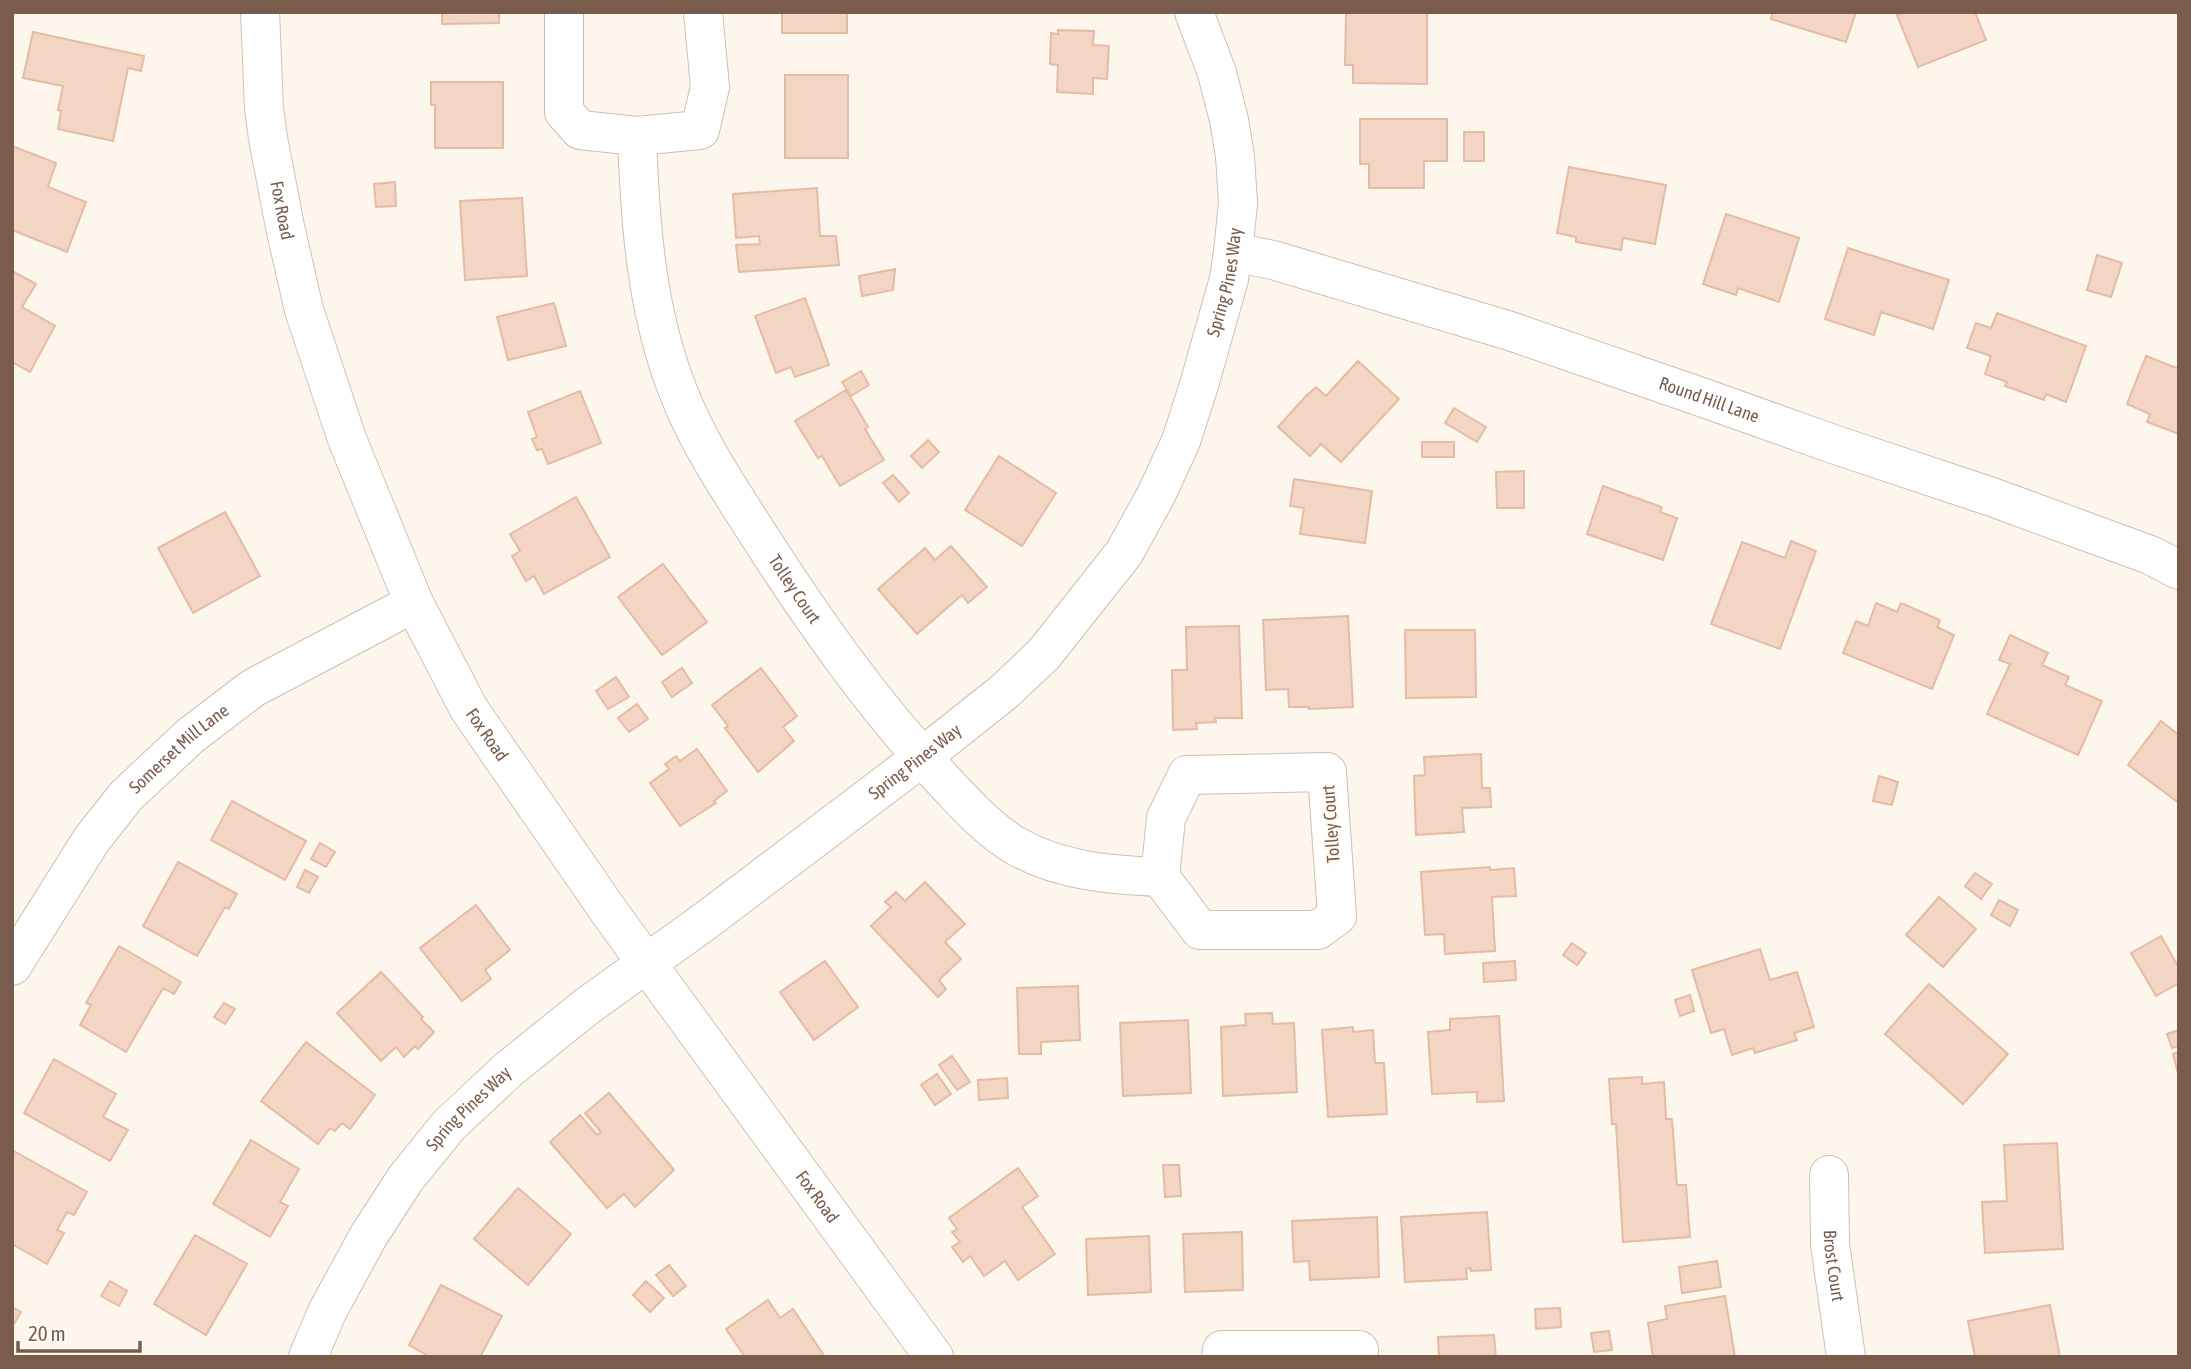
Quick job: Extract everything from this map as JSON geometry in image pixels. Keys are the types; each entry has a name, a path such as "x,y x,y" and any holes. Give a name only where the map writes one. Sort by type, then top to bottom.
{"street":[{"name":"Fox Road","path":"260,12 262,85 268,138 304,310 347,439 414,603 469,709 647,963 934,1357"},
{"path":"564,12 564,112 580,130 638,136 700,130 710,87 703,12"},
{"name":"Spring Pines Way","path":"308,1357 327,1312 369,1235 405,1178 449,1125 509,1069 586,1007 708,919 1005,691 1044,654 1124,553 1156,495 1181,441 1218,319 1233,252 1238,203 1235,156 1217,74 1194,12"},
{"name":"Tolley Court","path":"638,136 640,205 648,277 660,333 677,389 702,447 778,566 854,675 922,757 986,826 1017,846 1051,861 1120,876 1160,877"},
{"name":"Round Hill Lane","path":"1233,252 1273,260 1510,331 1992,497 2150,555 2179,570"},
{"name":"Somerset Mill Lane","path":"12,966 53,897 100,828 126,796 190,737 253,688 414,603"},
{"name":"Tolley Court","path":"1327,772 1337,916 1318,930 1200,930 1160,877 1166,818 1186,775 1327,772"},
{"name":"Brost Court","path":"1829,1175 1830,1244 1846,1357"},
{"path":"1221,1357 1222,1350 1359,1350 1359,1357"}],"building":[{"path":"442,12 499,12 499,23 442,24"},
{"path":"782,12 847,12 847,33 782,33"},
{"path":"1346,12 1427,12 1427,84 1353,83 1353,65 1345,65"},
{"path":"1773,12 1856,12 1846,42 1771,19"},
{"path":"1904,12 1975,12 1986,40 1918,67 1897,15"},
{"path":"1058,30 1094,31 1093,45 1109,46 1107,79 1093,78 1093,94 1057,92 1058,65 1050,64 1051,33 1058,34"},
{"path":"33,32 144,56 141,71 128,68 113,141 58,129 61,111 58,110 63,86 23,78"},
{"path":"785,75 848,75 848,158 785,158"},
{"path":"431,82 503,82 503,148 435,148 435,105 431,105"},
{"path":"1360,119 1447,119 1447,161 1424,161 1424,188 1369,188 1369,164 1360,164"},
{"path":"1464,132 1484,132 1484,161 1464,161"},
{"path":"12,146 56,163 48,187 86,202 67,252 12,230"},
{"path":"1569,167 1666,185 1655,244 1623,238 1621,250 1576,242 1576,237 1557,233"},
{"path":"395,182 396,206 376,207 374,184"},
{"path":"817,188 820,236 836,236 839,265 739,272 736,245 760,244 759,236 736,238 733,194"},
{"path":"522,198 527,276 465,280 460,201"},
{"path":"1726,214 1799,238 1779,302 1738,288 1736,295 1703,284"},
{"path":"1848,248 1949,280 1933,329 1881,312 1874,335 1825,319"},
{"path":"2097,255 2122,263 2111,297 2087,290"},
{"path":"895,269 893,290 862,296 859,276"},
{"path":"12,271 36,284 22,307 55,326 30,372 12,362"},
{"path":"805,298 829,365 795,377 791,367 776,373 755,316"},
{"path":"554,303 566,346 508,360 497,317"},
{"path":"1997,313 2086,346 2066,402 2046,394 2044,400 2005,386 2007,382 1985,374 1991,356 1967,348 1976,323 1991,328"},
{"path":"2146,356 2179,369 2179,434 2147,422 2150,414 2127,404"},
{"path":"1358,361 1399,399 1341,462 1321,444 1310,456 1278,427 1316,387 1326,396"},
{"path":"861,371 869,385 851,396 842,382"},
{"path":"846,390 884,460 840,486 822,456 818,458 795,421"},
{"path":"580,391 601,443 548,464 542,449 537,450 532,439 537,437 528,412"},
{"path":"1454,408 1486,427 1477,442 1445,423"},
{"path":"928,440 939,452 922,468 911,456"},
{"path":"1422,442 1454,442 1454,457 1422,457"},
{"path":"999,456 1056,493 1022,546 965,510"},
{"path":"1524,471 1524,508 1497,508 1496,472"},
{"path":"893,475 909,493 899,502 883,483"},
{"path":"1294,479 1372,491 1365,543 1300,534 1304,508 1290,506"},
{"path":"1603,486 1662,507 1660,512 1677,518 1663,560 1587,534"},
{"path":"576,497 610,557 544,594 534,576 526,581 512,556 520,551 510,534"},
{"path":"225,512 260,576 193,613 158,548"},
{"path":"1791,541 1816,551 1780,649 1711,624 1742,542 1785,558"},
{"path":"951,546 987,587 968,603 962,595 917,634 878,589 925,548 935,560"},
{"path":"663,564 707,622 662,655 618,597"},
{"path":"1876,603 1897,612 1901,603 1940,620 1937,627 1954,635 1932,689 1843,653 1856,621 1868,626"},
{"path":"1348,616 1353,707 1289,707 1288,689 1266,690 1263,620"},
{"path":"1239,626 1242,718 1215,718 1216,722 1196,723 1197,729 1173,730 1172,670 1187,670 1186,627"},
{"path":"1405,630 1475,630 1476,697 1406,698"},
{"path":"2010,635 2048,653 2042,665 2069,677 2065,685 2102,701 2078,755 1987,714 2010,664 1999,660"},
{"path":"682,668 692,683 672,697 662,682"},
{"path":"761,668 797,716 783,727 794,741 758,772 725,728 728,726 712,705"},
{"path":"616,677 629,697 608,709 596,691"},
{"path":"637,704 648,719 629,732 618,718"},
{"path":"2161,721 2179,735 2179,803 2128,765"},
{"path":"697,749 727,791 714,801 716,803 680,826 650,783 669,769 665,764 676,756 680,761"},
{"path":"1481,754 1482,788 1490,788 1491,807 1462,808 1464,832 1416,835 1414,776 1425,775 1424,757"},
{"path":"1879,776 1898,782 1892,805 1873,801"},
{"path":"232,801 306,841 285,880 211,840"},
{"path":"320,843 335,852 326,867 311,859"},
{"path":"178,862 237,894 229,909 225,907 197,956 143,926"},
{"path":"1490,867 1490,870 1514,868 1516,896 1492,897 1495,951 1445,954 1444,934 1425,935 1421,872"},
{"path":"305,870 318,877 309,893 297,887"},
{"path":"1975,873 1992,884 1981,899 1965,886"},
{"path":"925,882 965,924 945,942 961,959 939,980 946,989 938,997 871,926 891,907 885,902 896,892 905,901"},
{"path":"1939,897 1976,929 1943,967 1906,935"},
{"path":"1999,900 2018,910 2010,926 1991,915"},
{"path":"476,905 510,950 485,970 491,979 462,1001 420,948"},
{"path":"2161,936 2179,968 2179,983 2156,996 2131,953"},
{"path":"1572,943 1586,953 1577,965 1563,955"},
{"path":"119,946 181,982 174,994 163,988 126,1052 80,1025 91,1005 86,1003"},
{"path":"1760,949 1770,980 1797,972 1814,1027 1794,1033 1797,1040 1755,1053 1753,1048 1732,1055 1724,1029 1711,1033 1692,970"},
{"path":"825,961 858,1007 814,1040 780,992"},
{"path":"1515,961 1516,980 1484,982 1483,963"},
{"path":"381,972 434,1032 418,1049 415,1046 404,1057 396,1047 381,1061 337,1013"},
{"path":"1929,984 2008,1054 1963,1104 1885,1034"},
{"path":"1078,986 1080,1040 1041,1042 1041,1054 1019,1054 1017,988"},
{"path":"1690,995 1694,1011 1680,1016 1675,1000"},
{"path":"224,1003 235,1009 225,1024 214,1017"},
{"path":"1272,1013 1273,1024 1294,1023 1297,1092 1223,1096 1221,1027 1246,1025 1245,1014"},
{"path":"1499,1016 1504,1101 1477,1102 1477,1092 1432,1094 1428,1032 1450,1030 1450,1019"},
{"path":"1188,1020 1191,1093 1123,1096 1120,1023"},
{"path":"1353,1027 1353,1032 1373,1030 1375,1063 1384,1063 1387,1114 1328,1117 1322,1030"},
{"path":"2179,1030 2179,1046 2172,1048 2167,1034"},
{"path":"306,1042 375,1095 350,1129 342,1123 335,1131 330,1128 318,1144 261,1101"},
{"path":"2179,1052 2179,1077 2173,1054"},
{"path":"952,1056 970,1082 957,1090 939,1065"},
{"path":"54,1059 116,1094 103,1117 128,1130 110,1161 24,1113"},
{"path":"937,1074 951,1094 935,1105 921,1085"},
{"path":"1642,1077 1642,1084 1664,1082 1666,1119 1672,1119 1677,1185 1686,1185 1690,1237 1623,1242 1616,1124 1612,1124 1609,1079"},
{"path":"1007,1078 1008,1098 979,1100 978,1080"},
{"path":"609,1093 674,1170 635,1207 624,1194 607,1208 550,1142 580,1115 597,1135 601,1132 585,1113"},
{"path":"251,1140 299,1169 280,1202 288,1206 270,1237 213,1204"},
{"path":"2057,1143 2063,1249 1985,1253 1982,1202 2007,1201 2004,1145"},
{"path":"12,1150 87,1192 74,1215 67,1212 57,1230 64,1233 47,1264 12,1244"},
{"path":"1163,1165 1179,1165 1181,1196 1165,1197"},
{"path":"1018,1168 1038,1196 1022,1207 1055,1254 1018,1280 1005,1261 984,1276 970,1256 963,1262 952,1247 960,1242 952,1232 957,1229 949,1218"},
{"path":"518,1188 571,1234 528,1285 474,1239"},
{"path":"1487,1212 1491,1270 1466,1269 1467,1279 1405,1282 1401,1217"},
{"path":"1377,1217 1379,1277 1310,1280 1309,1261 1294,1262 1292,1221"},
{"path":"1242,1232 1243,1290 1185,1292 1183,1234"},
{"path":"195,1235 247,1264 206,1335 154,1304"},
{"path":"1149,1236 1151,1292 1088,1295 1086,1239"},
{"path":"1717,1261 1721,1287 1682,1293 1679,1267"},
{"path":"669,1265 686,1286 673,1296 656,1275"},
{"path":"110,1281 127,1291 119,1306 101,1296"},
{"path":"646,1281 664,1298 650,1312 633,1295"},
{"path":"441,1285 502,1316 480,1357 430,1357 409,1345"},
{"path":"1725,1296 1735,1357 1653,1357 1648,1323 1667,1319 1665,1306"},
{"path":"768,1300 780,1318 793,1309 825,1357 745,1357 726,1329"},
{"path":"2050,1305 2060,1357 1975,1357 1968,1321"},
{"path":"12,1307 21,1312 12,1327"},
{"path":"1560,1308 1561,1327 1536,1329 1535,1309"},
{"path":"1609,1331 1612,1350 1594,1352 1591,1333"},
{"path":"1494,1335 1496,1357 1439,1357 1438,1337"}]}
